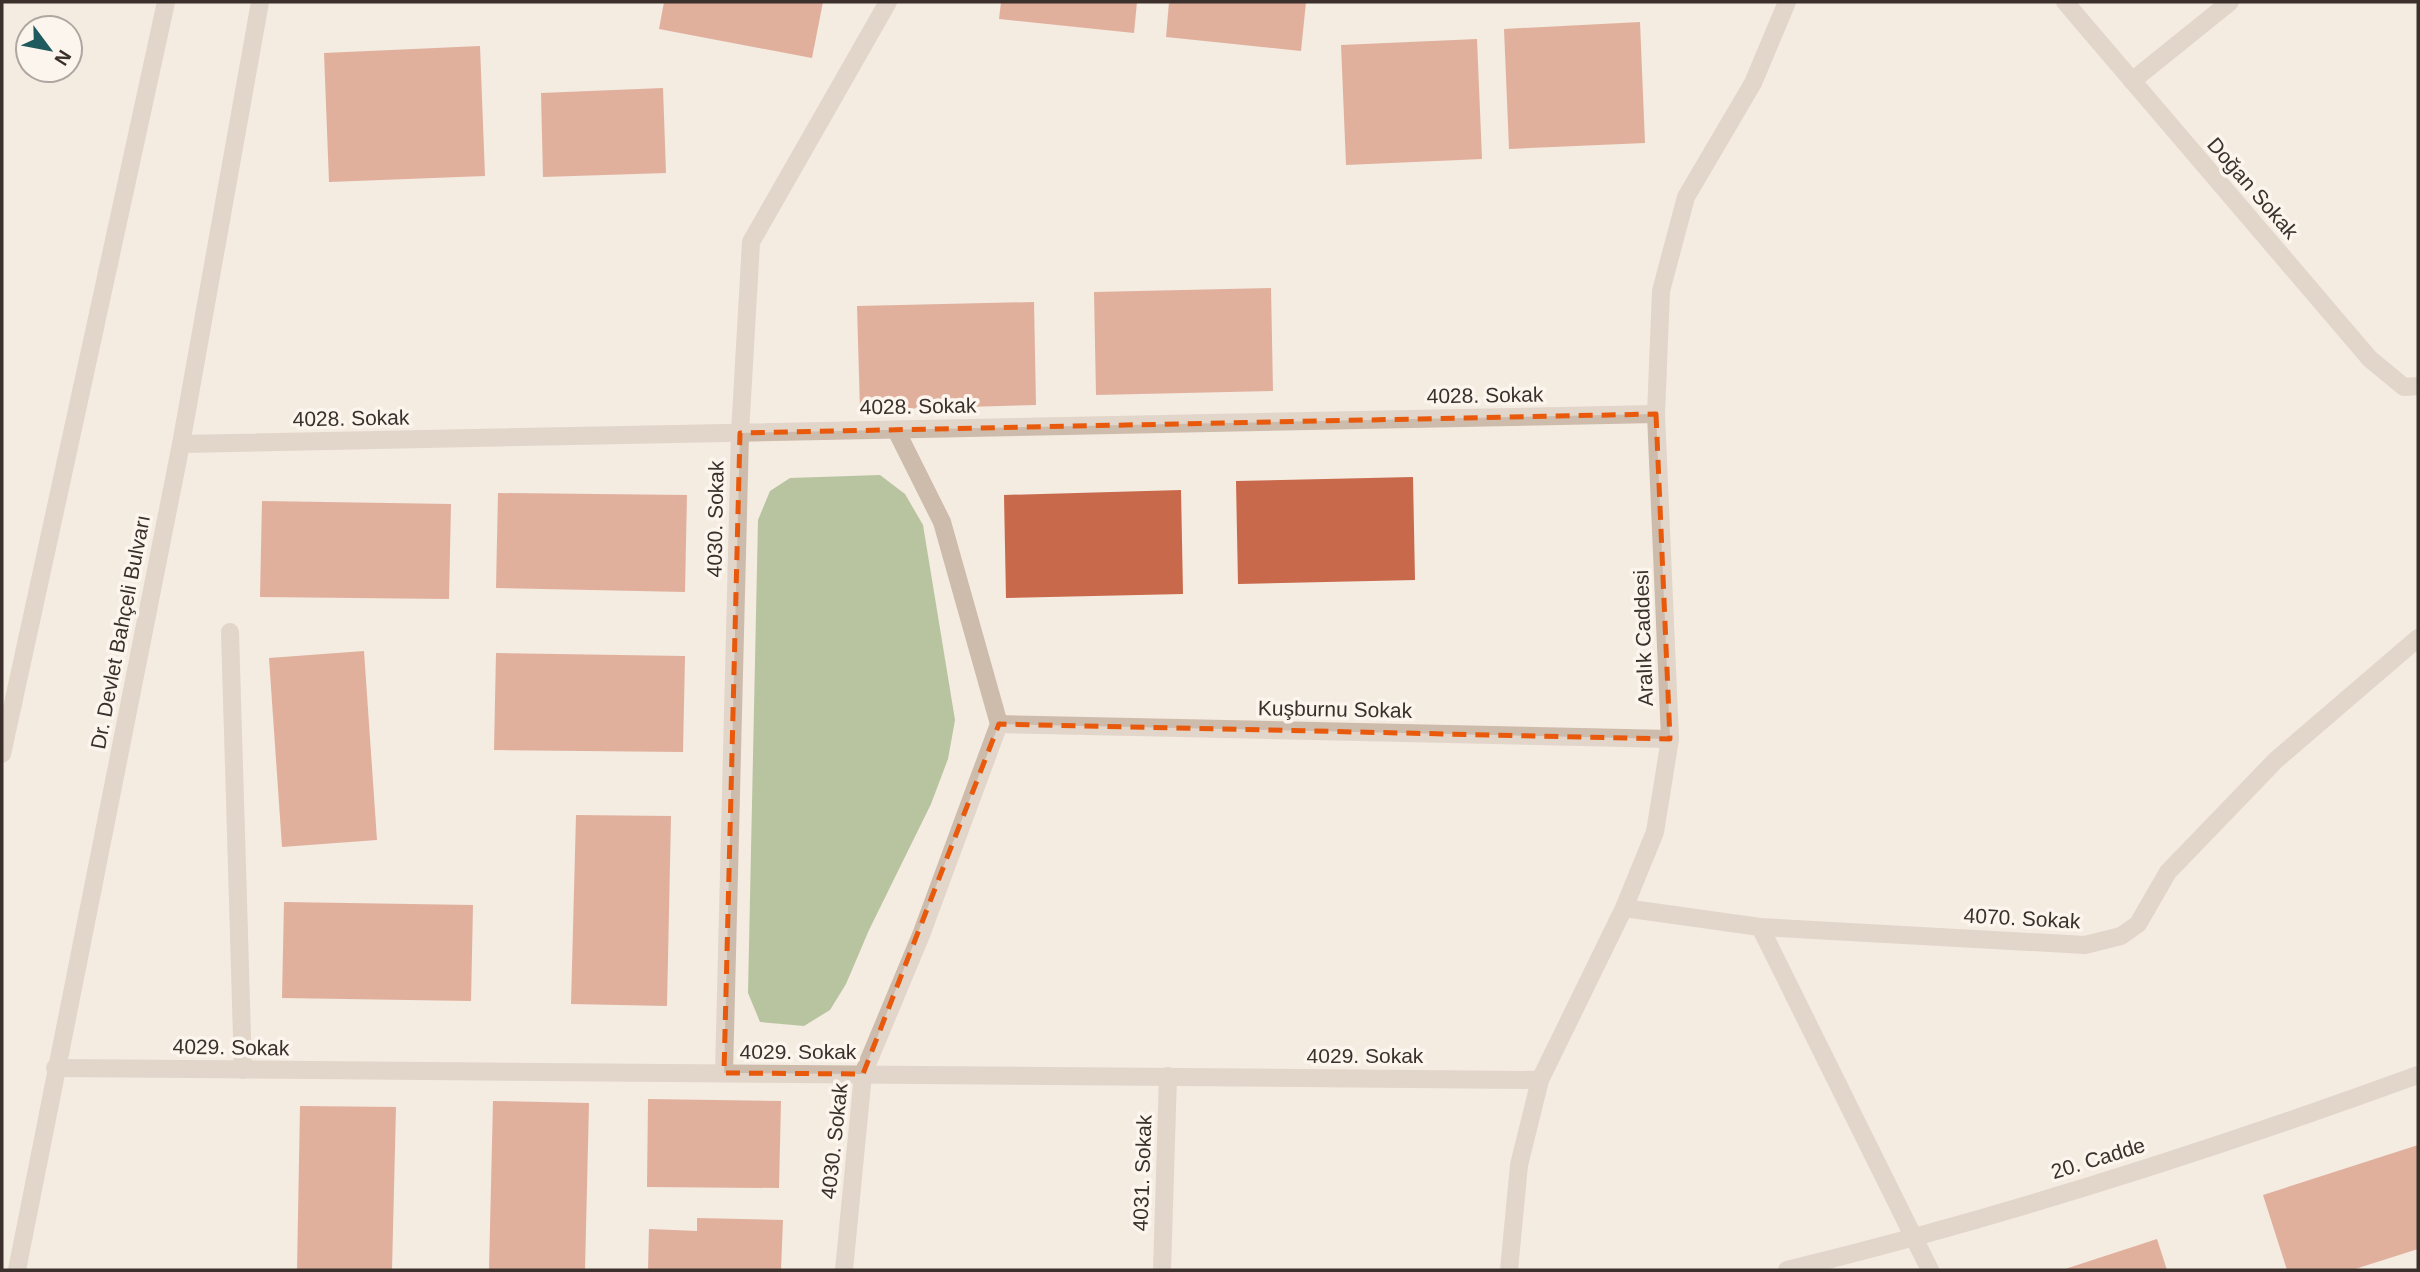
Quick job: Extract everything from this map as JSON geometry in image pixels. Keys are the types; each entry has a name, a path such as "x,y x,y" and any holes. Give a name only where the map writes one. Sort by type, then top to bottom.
{"street":[{"path":"2,754 166,2"},
{"name":"Dr. Devlet Bahçeli Bulvarı","path":"17,1270 181,444 260,2"},
{"name":"4030. Sokak","path":"724,1073 740,433 751,242 888,2"},
{"name":"Aralık Caddesi","path":"1509,1270 1519,1165 1540,1080 1624,908 1655,832 1670,739 1656,414 1661,291 1686,197 1753,83 1787,2"},
{"name":"Doğan Sokak","path":"2065,2 2370,359 2404,387 2418,386"},
{"path":"2132,82 2230,2"},
{"name":"4028. Sokak","path":"181,444 1656,414"},
{"path":"896,430 942,522 999,724"},
{"path":"230,632 243,1070"},
{"name":"4070. Sokak","path":"1624,908 1760,927 2085,945 2121,936 2138,923 2168,872 2276,760 2418,638"},
{"name":"4030. Sokak","path":"844,1270 863,1074 920,935 999,724"},
{"name":"Kuşburnu Sokak","path":"999,724 1670,739"},
{"path":"1760,927 1930,1270"},
{"name":"4029. Sokak","path":"55,1068 1540,1080"},
{"name":"20. Cadde","path":"1787,1270 1914,1239 2285,1124 2418,1075"},
{"name":"4031. Sokak","path":"1162,1270 1168,1076"}],"highlighted area":[{"path":"1656,414 1670,739 999,724 863,1074 724,1073 740,433"}],"green space":[{"path":"880,475 905,494 923,525 955,720 948,759 931,804 869,930 846,984 830,1010 804,1026 760,1022 748,993 758,520 770,491 790,478"}],"building":[{"path":"664,2 823,2 812,58 659,29"},
{"path":"1001,2 1137,2 1134,33 999,19"},
{"path":"1169,2 1306,2 1301,51 1166,37"},
{"path":"1640,22 1645,143 1509,149 1504,29"},
{"path":"1477,39 1482,159 1346,165 1341,45"},
{"path":"480,46 485,176 329,182 324,53"},
{"path":"663,88 666,173 543,177 541,93"},
{"path":"1271,288 1273,391 1096,395 1094,292"},
{"path":"1034,302 1036,405 860,410 857,306"},
{"path":"1413,477 1415,580 1238,584 1236,481"},
{"path":"1181,490 1183,594 1006,598 1004,495"},
{"path":"498,493 687,495 685,592 496,588"},
{"path":"262,501 451,504 449,599 260,597"},
{"path":"364,651 377,840 282,847 269,658"},
{"path":"496,653 685,656 683,752 494,750"},
{"path":"576,815 671,816 667,1006 571,1004"},
{"path":"284,902 473,905 471,1001 282,998"},
{"path":"648,1099 781,1101 779,1188 647,1187"},
{"path":"493,1101 589,1103 585,1270 489,1270"},
{"path":"300,1106 396,1107 392,1270 297,1270"},
{"path":"2418,1145 2418,1249 2352,1270 2287,1270 2263,1195"},
{"path":"697,1218 783,1220 781,1270 648,1270 649,1229 697,1231"},
{"path":"2157,1239 2167,1270 2062,1270"}]}
